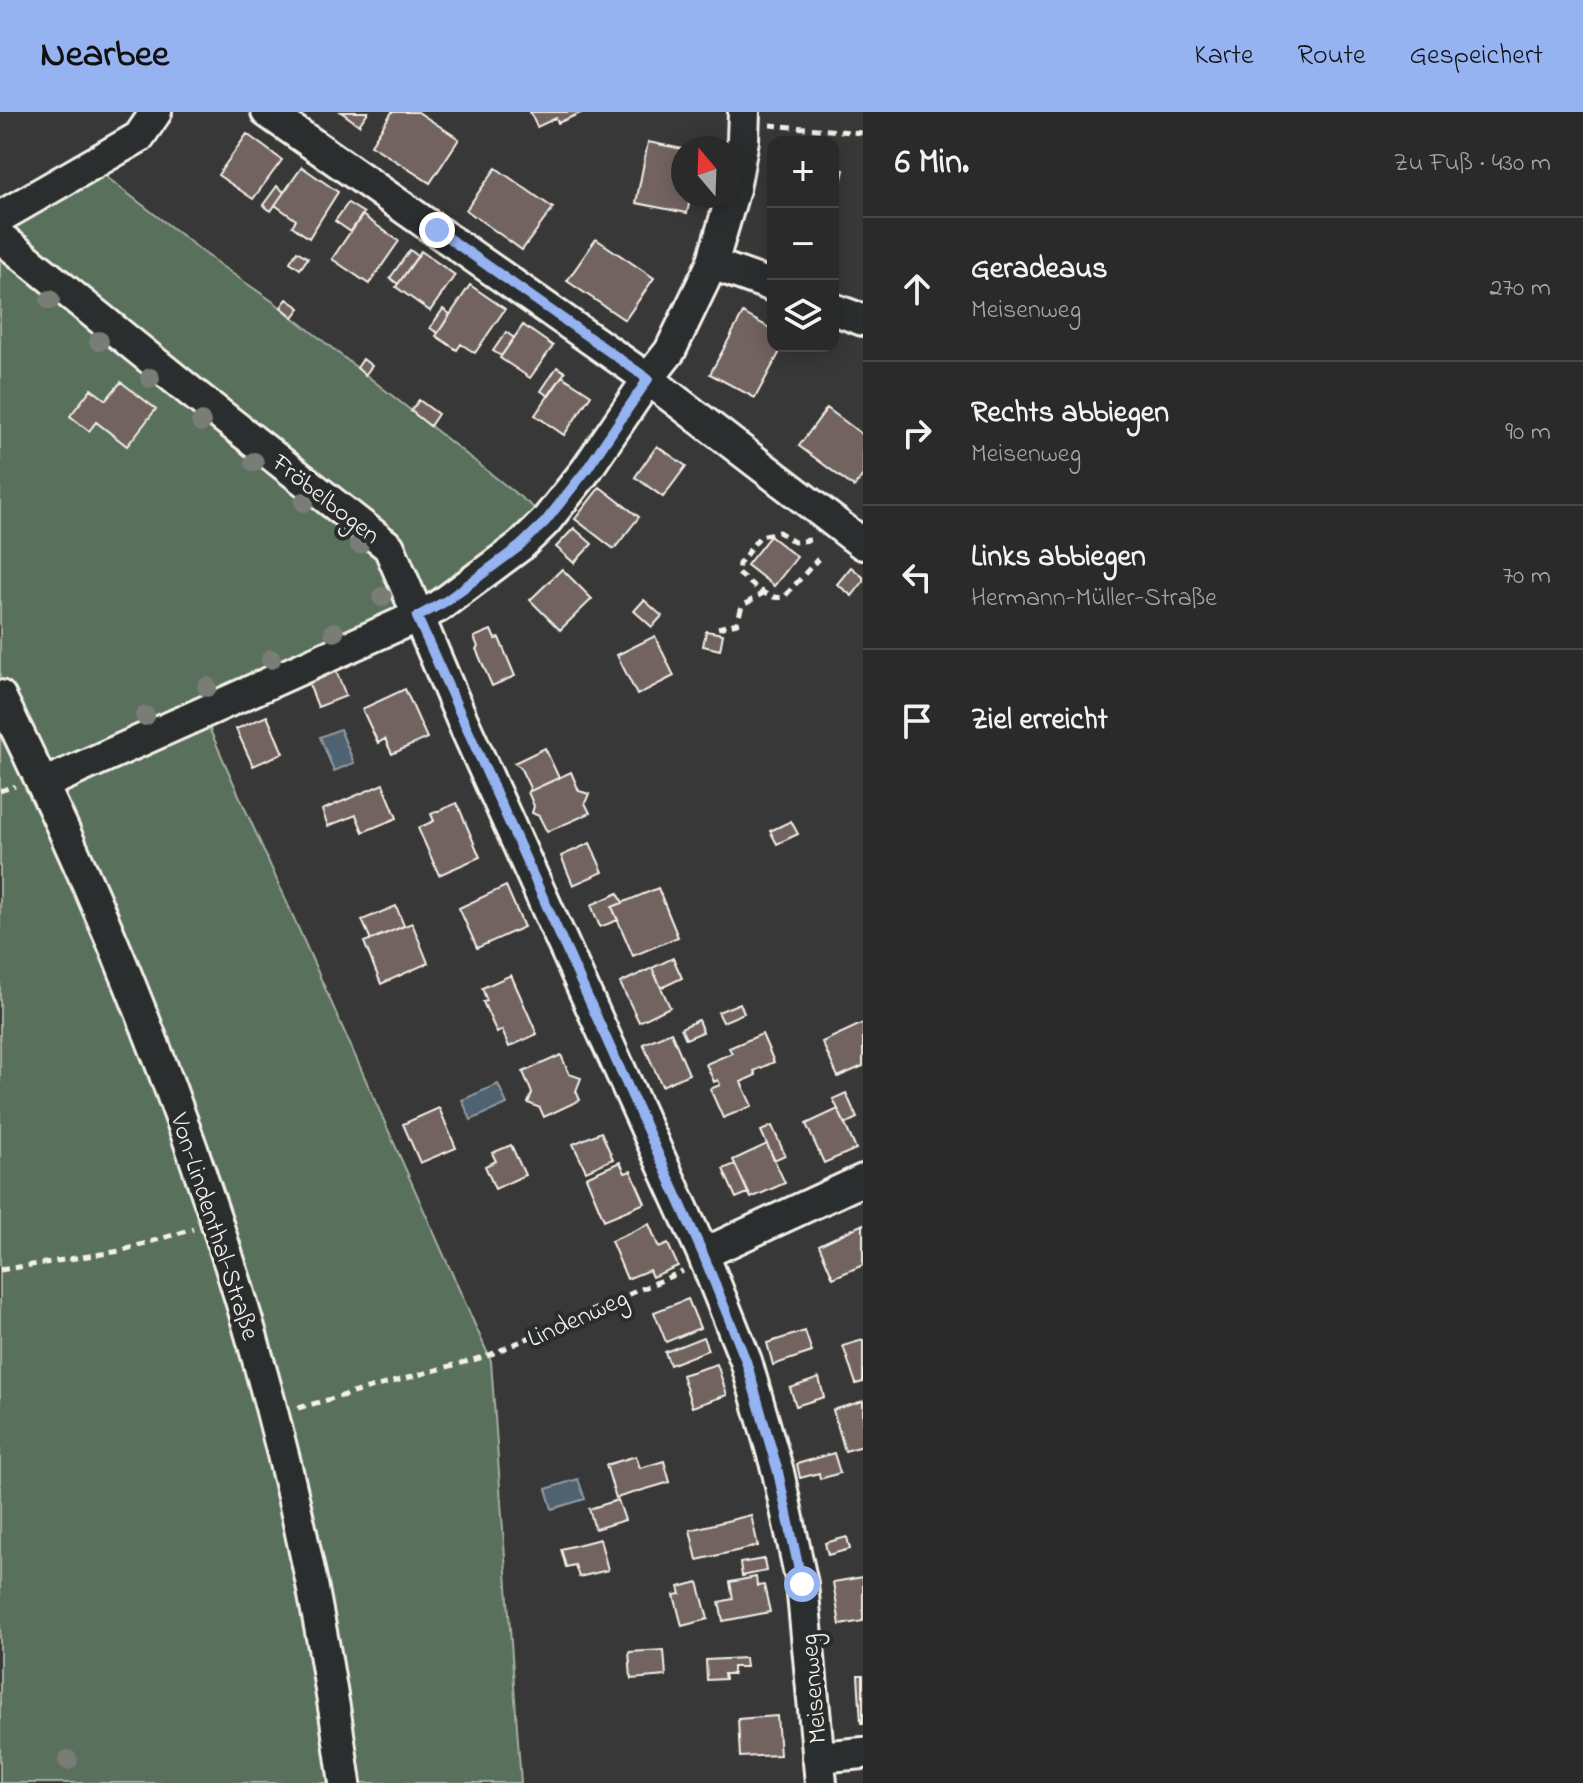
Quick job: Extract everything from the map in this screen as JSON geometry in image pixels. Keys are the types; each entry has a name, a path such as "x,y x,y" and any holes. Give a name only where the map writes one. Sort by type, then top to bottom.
{"street":[{"path":"0,217 139,137 156,112"},
{"path":"267,112 648,379 863,544"},
{"path":"44,784 417,617 446,601 520,546 545,522 587,469 670,351 712,264 734,189 745,117"},
{"name":"Fröbelbogen","path":"0,237 389,547 417,617"},
{"path":"712,264 767,284"},
{"path":"839,311 863,320"},
{"name":"Meisenweg","path":"417,617 703,1254 746,1361 778,1472 802,1584 820,1770"},
{"name":"Von-Lindenthal-Straße","path":"0,696 44,784 119,954 176,1101 238,1291 273,1414 311,1580 345,1783"},
{"path":"703,1254 863,1180"},
{"path":"820,1770 863,1753"}],"path":[{"path":"745,117 863,133"},
{"path":"810,540 794,542 779,532 760,536 739,564 738,573 776,599 784,597 818,559"},
{"path":"718,628 737,623 742,606 763,593"},
{"path":"0,1270 120,1251 178,1234"},
{"name":"Lindenweg","path":"273,1414 487,1356 696,1265 703,1254"}],"green space":[{"path":"91,165 220,265 275,303 538,511 438,607 202,712 491,1361 521,1783 0,1783 0,217"}],"water":[{"path":"340,729 354,763 334,771 320,737"},
{"path":"498,1084 507,1104 471,1120 462,1100"},
{"path":"578,1479 585,1499 552,1509 546,1489"}],"building":[{"path":"341,112 368,112 359,125"},
{"path":"392,112 418,112 459,139 430,183 371,145"},
{"path":"530,112 583,112 558,123 556,118 537,127"},
{"path":"247,134 282,160 253,199 218,175"},
{"path":"648,142 671,147 671,208 688,208 687,213 636,203"},
{"path":"302,167 338,192 309,238 292,226 296,220 275,205"},
{"path":"496,168 553,208 522,250 466,210"},
{"path":"839,169 844,170 839,190"},
{"path":"277,186 284,192 271,211 263,205"},
{"path":"348,203 364,213 351,232 335,221"},
{"path":"362,215 399,241 369,284 332,259"},
{"path":"596,239 654,278 625,320 567,281"},
{"path":"410,250 418,256 398,284 390,278"},
{"path":"297,251 308,258 300,269 290,262"},
{"path":"421,251 455,275 430,311 396,287"},
{"path":"470,285 505,309 475,353 461,344 457,350 436,336"},
{"path":"287,299 300,308 293,317 281,307"},
{"path":"443,309 450,314 438,333 430,328"},
{"path":"743,313 767,327 767,352 780,352 755,398 710,374"},
{"path":"523,325 553,346 530,378 500,358"},
{"path":"506,332 514,338 501,356 493,351"},
{"path":"363,359 372,366 365,375 357,368"},
{"path":"557,367 565,372 549,396 541,391"},
{"path":"562,376 591,395 564,435 535,415"},
{"path":"121,382 156,409 127,446 96,422 89,431 70,416 91,389 106,400"},
{"path":"419,400 438,414 430,426 411,411"},
{"path":"827,408 863,435 863,475 854,487 799,446"},
{"path":"657,446 686,466 663,497 635,477"},
{"path":"600,487 639,517 614,549 575,519"},
{"path":"574,528 592,544 574,563 556,547"},
{"path":"770,536 797,557 774,586 747,565"},
{"path":"851,567 863,577 863,582 852,596 837,584"},
{"path":"562,569 592,599 560,630 530,600"},
{"path":"644,600 662,616 652,627 634,611"},
{"path":"491,630 495,639 499,638 515,676 492,686 474,637"},
{"path":"706,631 723,634 720,650 703,646"},
{"path":"655,636 674,676 637,695 617,655"},
{"path":"335,668 346,696 318,707 307,679"},
{"path":"405,689 427,738 392,754 385,739 378,743 362,709"},
{"path":"267,716 283,753 253,766 236,729"},
{"path":"545,748 559,778 528,792 530,788 520,767 514,763"},
{"path":"571,772 579,791 589,794 585,803 590,813 547,832 539,816 532,813 534,806 528,792"},
{"path":"383,784 397,818 363,832 356,815 328,826 322,810"},
{"path":"457,803 480,857 439,875 418,828 434,821 431,814"},
{"path":"791,821 798,834 777,844 770,831"},
{"path":"590,843 603,872 573,885 561,856"},
{"path":"506,886 524,927 477,948 459,908"},
{"path":"658,888 678,937 633,956 612,907"},
{"path":"618,893 623,903 612,907 618,920 600,927 591,905"},
{"path":"396,906 404,926 371,940 362,920"},
{"path":"412,923 428,963 381,984 364,942"},
{"path":"673,958 682,978 661,988 652,968"},
{"path":"652,968 670,1007 639,1022 620,983"},
{"path":"511,975 537,1034 509,1047 502,1030 497,1033 483,1002 487,1001 482,988"},
{"path":"740,1003 744,1013 723,1022 718,1012"},
{"path":"698,1020 703,1032 686,1039 681,1028"},
{"path":"863,1023 863,1066 838,1077 822,1042"},
{"path":"671,1032 689,1074 662,1086 643,1044"},
{"path":"762,1034 774,1062 754,1071 756,1075 741,1082 752,1106 723,1118 710,1089 720,1085 718,1080 714,1082 706,1064 732,1053 729,1048"},
{"path":"561,1055 569,1074 581,1078 576,1091 580,1100 544,1117 540,1108 528,1103 532,1093 523,1072"},
{"path":"846,1093 857,1118 845,1124 833,1099"},
{"path":"439,1108 456,1148 420,1163 403,1124"},
{"path":"838,1109 856,1149 824,1163 806,1124"},
{"path":"772,1126 785,1155 774,1160 761,1131"},
{"path":"601,1132 613,1159 586,1171 573,1144"},
{"path":"767,1144 785,1183 751,1198 733,1160"},
{"path":"511,1145 525,1175 495,1189 485,1166 496,1161 492,1153"},
{"path":"620,1162 625,1173 631,1171 645,1203 604,1220 586,1177"},
{"path":"735,1164 748,1193 736,1198 723,1169"},
{"path":"649,1224 659,1248 668,1244 678,1266 652,1277 649,1270 627,1279 611,1241"},
{"path":"863,1224 863,1265 833,1278 819,1245"},
{"path":"688,1299 700,1328 666,1342 654,1312"},
{"path":"805,1331 812,1352 773,1365 767,1343"},
{"path":"703,1337 708,1350 670,1365 665,1352"},
{"path":"863,1340 863,1382 856,1384 843,1346"},
{"path":"717,1364 727,1395 692,1407 682,1375"},
{"path":"819,1378 824,1397 796,1406 790,1388"},
{"path":"863,1401 863,1446 845,1451 833,1410"},
{"path":"834,1453 840,1473 820,1479 819,1473 800,1478 797,1464"},
{"path":"636,1456 640,1468 664,1461 670,1482 616,1498 606,1465"},
{"path":"618,1500 625,1520 595,1529 589,1509"},
{"path":"751,1515 758,1546 697,1560 690,1530"},
{"path":"847,1537 850,1549 828,1555 825,1543"},
{"path":"600,1539 608,1570 579,1577 575,1565 566,1567 561,1549"},
{"path":"764,1559 766,1571 742,1576 740,1563"},
{"path":"756,1577 757,1586 764,1585 770,1612 723,1621 719,1602 733,1599 730,1582"},
{"path":"863,1577 863,1621 840,1625 833,1582"},
{"path":"698,1582 708,1619 682,1626 674,1595 681,1594 679,1587"},
{"path":"664,1650 666,1676 631,1679 629,1652"},
{"path":"745,1658 746,1667 733,1667 733,1674 724,1674 725,1679 707,1680 706,1660"},
{"path":"858,1675 863,1675 863,1723 861,1723"},
{"path":"777,1716 780,1755 740,1757 738,1719"}],"route":[{"path":"437,230 648,379 587,469 545,522 520,546 438,607 417,617 703,1254 746,1361 778,1472 802,1584"}]}
